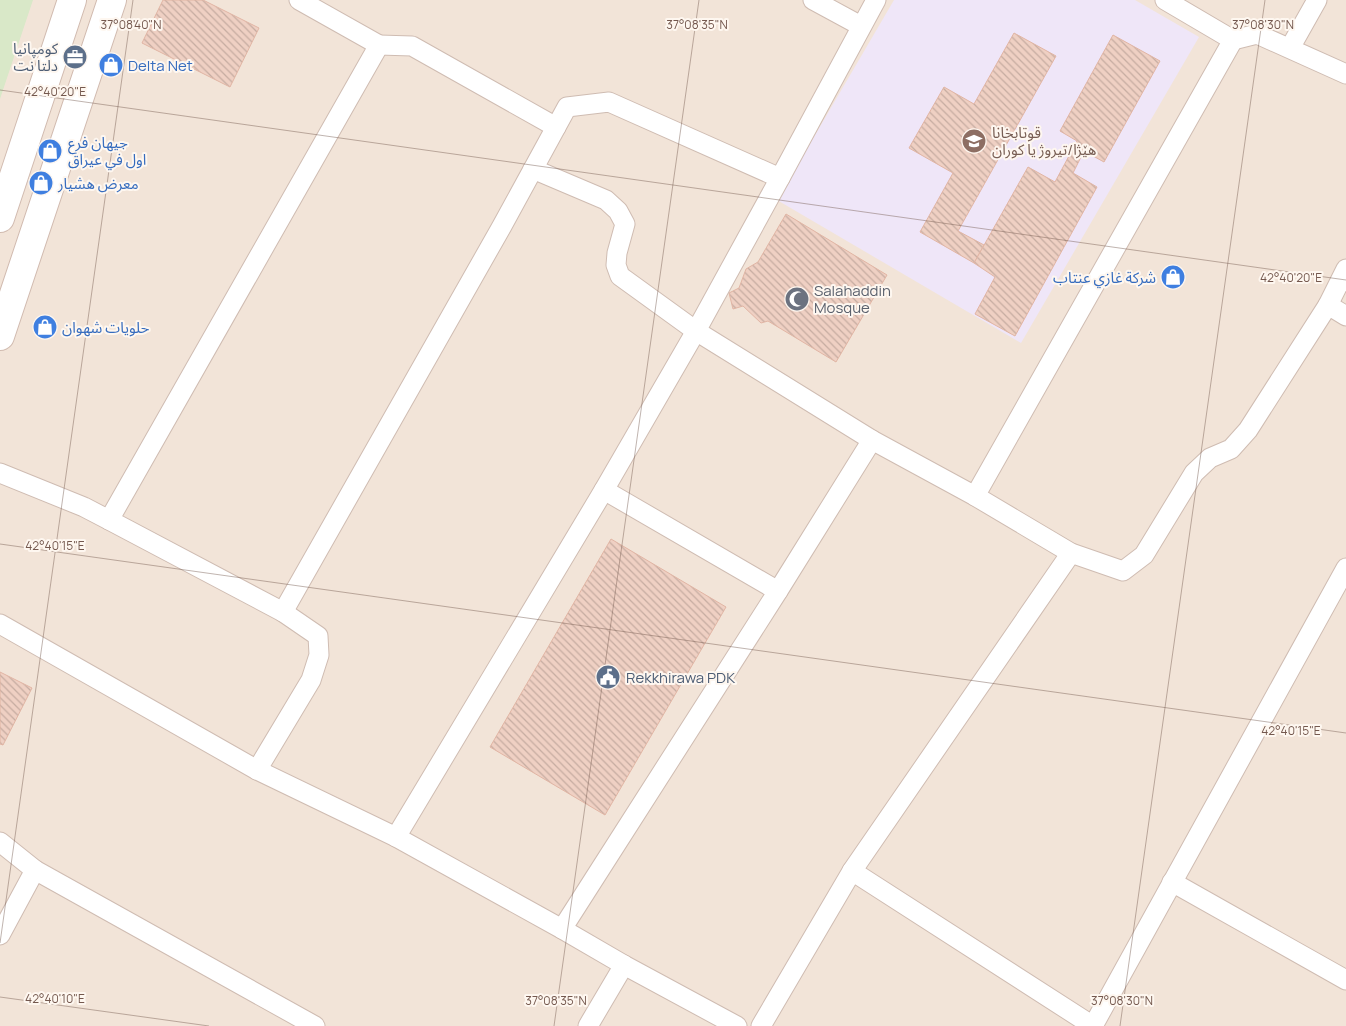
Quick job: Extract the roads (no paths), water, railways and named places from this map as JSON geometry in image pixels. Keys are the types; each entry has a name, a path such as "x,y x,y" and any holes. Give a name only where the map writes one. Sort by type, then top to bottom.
{"main road":[{"path":"0,218 72,0"},
{"path":"0,336 112,0"}],"street":[{"path":"298,0 326,7 379,44 412,46 556,128"},
{"path":"813,0 861,26"},
{"path":"396,837 604,490 696,331 876,0"},
{"path":"1165,0 1233,40 1257,34 1346,74"},
{"path":"1290,48 1318,0"},
{"path":"975,496 1233,40"},
{"path":"109,520 379,44"},
{"path":"283,612 502,226 567,107 609,102 780,178"},
{"path":"533,169 606,200 618,211 625,224 617,253 616,265 620,276 696,331 872,440 975,496 1071,553 1123,571 1144,555 1194,473 1210,458 1231,449 1248,430 1328,304 1346,269"},
{"path":"1328,304 1346,316"},
{"path":"562,929 872,440"},
{"path":"0,473 84,507 283,612 318,636 320,655 311,680 257,770"},
{"path":"604,490 778,591"},
{"path":"761,1026 852,871 1071,553"},
{"path":"852,871 1093,1026 1346,568"},
{"path":"0,624 257,770 396,837 737,1026"},
{"path":"0,842 34,870 315,1026"},
{"path":"0,935 34,870"},
{"path":"1172,882 1346,980"},
{"path":"588,1026 624,965"}],"place":[{"name":"كومپانيا دلتا نت","path":"75,57"},
{"name":"Delta Net","path":"111,65"},
{"name":"قوتابخانا هێژا/تيروژ يا كوران","path":"974,141"},
{"name":"جيهان فرع اول في عيراق","path":"50,151"},
{"name":"معرض هشيار","path":"41,183"},
{"name":"شركة غازي عنتاب","path":"1173,277"},
{"name":"Salahaddin Mosque","path":"797,299"},
{"name":"حلويات شهوان","path":"45,327"},
{"name":"Rekkhirawa PDK","path":"608,677"}]}
